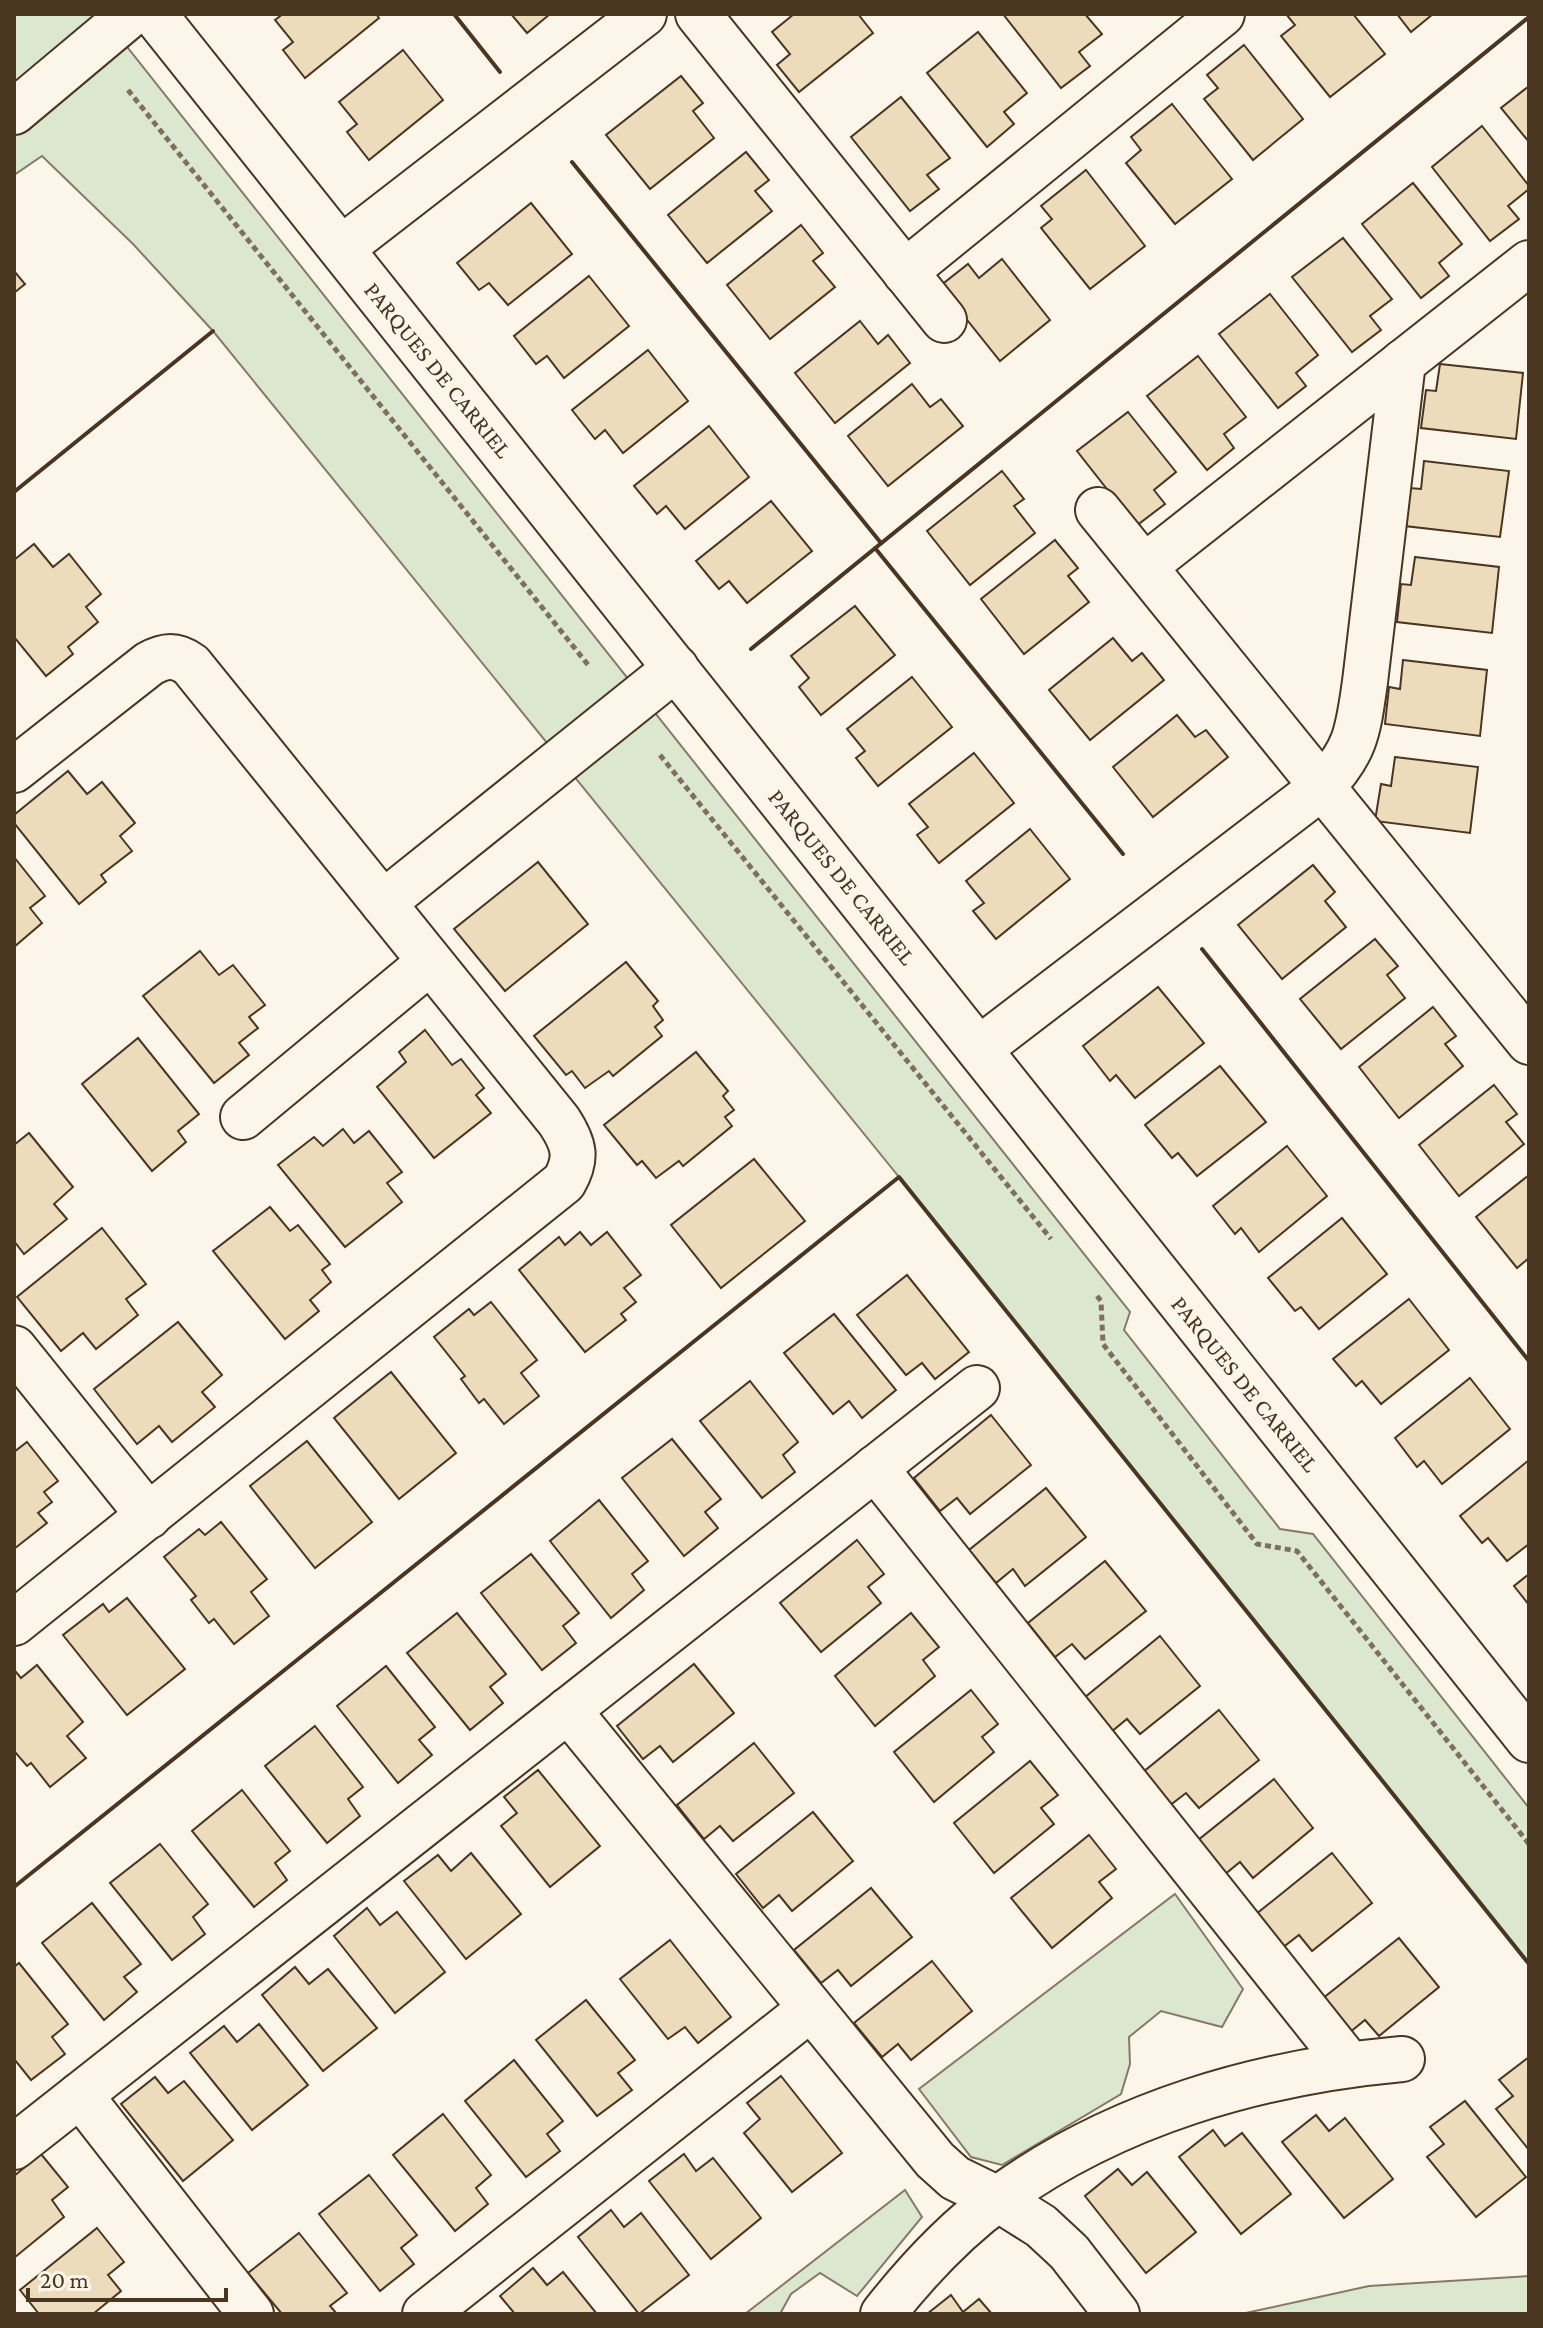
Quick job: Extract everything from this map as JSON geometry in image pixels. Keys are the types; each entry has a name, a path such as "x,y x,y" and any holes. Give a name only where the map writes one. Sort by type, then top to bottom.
{"street":[{"path":"14,112 131,14"},
{"name":"PARQUES DE CARRIEL","path":"154,14 1529,1740"},
{"path":"342,248 644,14"},
{"path":"698,14 944,320"},
{"path":"905,272 1207,19"},
{"path":"1145,566 1529,263"},
{"path":"979,1049 1322,787 1352,749 1359,723 1403,362"},
{"path":"1098,510 1529,1042"},
{"path":"14,770 149,664 160,658 182,658 191,665 559,1121 570,1137 573,1155 571,1170 564,1182 14,1623"},
{"path":"383,903 676,668"},
{"path":"243,1117 430,962"},
{"path":"14,1348 149,1516"},
{"path":"14,2147 977,1388"},
{"path":"875,1468 1349,2064"},
{"path":"568,1710 935,2160 955,2178 998,2199 1041,2226 1069,2252 1117,2314"},
{"path":"425,2314 810,2009"},
{"path":"883,2314 904,2287 949,2241 998,2199 1057,2161 1118,2130 1183,2103 1265,2079 1349,2064 1402,2059"},
{"path":"80,2095 251,2314"}],"path":[{"path":"93,46 1052,1241"},
{"path":"1091,1289 1101,1301 1103,1344 1257,1544 1297,1551 1529,1844"}],"green space":[{"path":"14,14 101,14 1130,1312 1124,1330 1280,1529 1313,1534 1529,1808 1529,1964 899,1177 213,331 133,244 42,156 14,175"},
{"path":"1175,1894 1243,1989 1222,2027 1161,2011 1129,2037 1130,2064 1121,2094 1002,2165 971,2157 919,2089"},
{"path":"905,2190 922,2217 857,2296 820,2273 791,2294 780,2314 745,2314"},
{"path":"1529,2276 1528,2314 1241,2314 1369,2286"}],"building":[{"path":"283,14 376,14 379,18 305,78 283,50 293,42 275,20"},
{"path":"511,14 550,14 527,33"},
{"path":"794,14 858,14 873,33 799,92 777,65 790,54 772,32"},
{"path":"1003,14 1085,14 1102,34 1079,52 1090,66 1061,88"},
{"path":"1286,14 1353,14 1385,54 1330,97 1281,36 1295,25"},
{"path":"1397,14 1433,14 1411,32"},
{"path":"978,32 1027,93 1004,112 1014,124 987,147 927,73"},
{"path":"1244,45 1303,119 1253,160 1204,99 1218,88 1207,75"},
{"path":"403,50 443,100 369,160 347,132 357,124 339,102"},
{"path":"681,76 703,103 693,111 714,138 650,189 606,135"},
{"path":"1529,86 1529,142 1501,108"},
{"path":"901,97 950,158 927,175 939,189 910,211 851,137"},
{"path":"1172,104 1232,179 1175,224 1126,163 1141,150 1131,137"},
{"path":"1482,126 1529,186 1508,206 1519,219 1490,241 1432,167"},
{"path":"746,152 769,180 755,191 772,211 707,263 668,215"},
{"path":"1086,170 1145,246 1090,289 1041,228 1052,219 1041,206"},
{"path":"1413,183 1462,244 1439,263 1449,276 1421,298 1362,224"},
{"path":"531,203 572,254 508,305 489,283 479,290 457,263"},
{"path":"801,225 823,253 813,261 835,287 770,339 727,285"},
{"path":"1343,238 1392,299 1370,316 1381,330 1352,352 1292,277"},
{"path":"1002,259 1050,320 1000,361 940,286 968,264 979,278"},
{"path":"14,271 25,284 14,293"},
{"path":"589,276 629,326 564,378 547,356 536,364 514,336"},
{"path":"1270,294 1318,355 1296,373 1306,386 1278,408 1219,334"},
{"path":"860,321 878,344 888,335 910,363 835,423 795,373"},
{"path":"648,350 688,401 623,453 605,430 595,439 572,410"},
{"path":"1198,356 1246,417 1224,434 1234,448 1207,470 1147,396"},
{"path":"1440,364 1523,373 1516,439 1421,428 1426,390 1436,391"},
{"path":"912,384 930,407 941,399 963,426 888,486 848,436"},
{"path":"1128,412 1176,472 1154,490 1165,504 1136,526 1077,451"},
{"path":"709,426 749,477 685,529 666,506 657,514 634,486"},
{"path":"1424,461 1509,471 1500,537 1405,526 1410,488 1421,489"},
{"path":"1002,471 1024,499 1014,506 1035,533 970,585 927,531"},
{"path":"771,501 812,551 747,603 729,581 719,589 696,561"},
{"path":"1055,540 1078,568 1068,576 1089,602 1024,654 981,599"},
{"path":"34,544 53,567 69,554 101,594 86,607 98,622 68,647 73,654 46,676 14,637 14,560"},
{"path":"1415,557 1499,567 1492,633 1397,622 1401,584 1411,585"},
{"path":"855,606 895,655 821,715 799,687 809,678 791,656"},
{"path":"1113,638 1132,661 1142,653 1164,680 1090,740 1049,690"},
{"path":"1403,660 1487,670 1480,736 1385,724 1389,687 1400,689"},
{"path":"912,677 952,727 878,786 856,758 865,751 847,729"},
{"path":"1177,715 1195,737 1206,730 1228,757 1153,817 1113,767"},
{"path":"974,753 1014,803 939,863 917,835 928,827 909,804"},
{"path":"1395,757 1478,767 1470,833 1375,821 1381,784 1391,786"},
{"path":"68,771 87,794 102,782 135,823 120,836 132,851 101,875 106,882 79,904 14,823 14,815"},
{"path":"1030,829 1070,879 996,939 973,911 984,903 966,881"},
{"path":"14,857 45,896 30,908 42,923 14,947"},
{"path":"538,862 588,924 505,991 454,929"},
{"path":"1313,865 1335,892 1325,901 1346,927 1282,979 1238,925"},
{"path":"1375,939 1398,966 1387,975 1405,998 1341,1049 1300,999"},
{"path":"200,951 219,975 233,965 265,1005 249,1017 258,1028 239,1043 249,1055 214,1083 143,996"},
{"path":"626,962 658,1001 653,1006 663,1020 655,1027 662,1036 613,1076 609,1071 585,1088 572,1071 566,1075 534,1036"},
{"path":"1158,987 1204,1043 1135,1098 1116,1075 1110,1081 1083,1046"},
{"path":"1433,1007 1456,1036 1445,1044 1463,1066 1399,1118 1359,1067"},
{"path":"425,1030 452,1065 461,1059 484,1088 476,1095 491,1113 434,1158 377,1087 406,1062 399,1052"},
{"path":"138,1038 199,1114 178,1131 186,1142 152,1171 82,1084"},
{"path":"696,1052 728,1091 723,1096 734,1110 725,1117 732,1126 683,1166 679,1161 656,1178 642,1161 637,1165 604,1125"},
{"path":"1220,1066 1266,1122 1197,1176 1178,1153 1172,1158 1145,1125"},
{"path":"1494,1085 1517,1114 1506,1122 1524,1144 1459,1196 1419,1145"},
{"path":"343,1129 354,1143 369,1131 402,1172 387,1183 402,1202 345,1247 278,1165 314,1137 323,1146"},
{"path":"29,1133 73,1187 54,1204 67,1219 24,1254 14,1241 14,1145"},
{"path":"1287,1146 1327,1196 1259,1252 1241,1228 1235,1234 1213,1206"},
{"path":"754,1159 805,1221 721,1288 671,1225"},
{"path":"1529,1175 1529,1258 1517,1268 1476,1217"},
{"path":"270,1207 290,1231 298,1225 330,1264 322,1270 331,1282 310,1300 319,1311 285,1339 213,1251"},
{"path":"1342,1218 1387,1274 1319,1329 1301,1307 1295,1311 1268,1278"},
{"path":"102,1228 146,1284 126,1299 138,1315 96,1349 83,1333 61,1351 17,1297"},
{"path":"580,1232 591,1245 607,1232 641,1275 624,1288 636,1302 621,1314 626,1320 585,1352 519,1270 559,1237 565,1245"},
{"path":"907,1275 969,1352 935,1379 922,1363 906,1375 857,1315"},
{"path":"1409,1299 1449,1350 1381,1404 1362,1381 1356,1386 1333,1359"},
{"path":"491,1302 537,1360 521,1373 539,1396 504,1424 484,1399 479,1403 461,1379 465,1376 434,1337 469,1309 474,1315"},
{"path":"834,1314 896,1390 862,1418 849,1401 833,1414 784,1353"},
{"path":"178,1322 222,1375 202,1392 215,1407 172,1442 159,1426 137,1444 94,1389"},
{"path":"391,1372 456,1453 399,1499 334,1418"},
{"path":"1470,1378 1510,1429 1442,1484 1424,1461 1417,1467 1395,1438"},
{"path":"750,1381 798,1442 783,1455 795,1472 762,1498 700,1421"},
{"path":"991,1415 1031,1465 970,1514 957,1498 940,1511 914,1478"},
{"path":"672,1439 721,1499 705,1512 718,1528 684,1556 622,1478"},
{"path":"307,1441 372,1522 315,1568 250,1486"},
{"path":"27,1442 58,1481 44,1492 52,1502 38,1513 47,1523 14,1549 14,1452"},
{"path":"1529,1460 1529,1544 1507,1561 1488,1538 1482,1543 1460,1516"},
{"path":"1046,1488 1086,1537 1025,1586 1013,1569 996,1583 969,1550"},
{"path":"599,1500 648,1561 632,1574 644,1590 611,1618 550,1541"},
{"path":"221,1522 267,1579 251,1592 269,1616 234,1644 214,1619 209,1623 191,1600 196,1596 164,1557 199,1529 205,1535"},
{"path":"857,1540 884,1574 868,1587 881,1603 821,1652 780,1603"},
{"path":"531,1554 579,1613 563,1626 576,1643 542,1670 481,1593"},
{"path":"1105,1561 1146,1611 1085,1659 1072,1644 1055,1657 1028,1623"},
{"path":"1529,1574 1529,1605 1514,1586"},
{"path":"127,1598 185,1669 127,1715 63,1635 103,1604 109,1612"},
{"path":"457,1613 506,1674 490,1687 503,1703 470,1730 407,1653"},
{"path":"911,1613 939,1647 923,1660 935,1676 875,1726 835,1676"},
{"path":"1160,1636 1200,1686 1140,1734 1127,1719 1111,1732 1084,1698"},
{"path":"694,1664 734,1713 673,1762 660,1746 643,1759 617,1726"},
{"path":"37,1665 83,1722 67,1736 86,1758 50,1787 31,1763 27,1766 14,1751 14,1674 16,1672 21,1678"},
{"path":"386,1666 435,1727 419,1740 432,1755 398,1783 337,1706"},
{"path":"971,1690 998,1724 982,1737 994,1752 934,1802 894,1752"},
{"path":"1219,1710 1259,1760 1199,1808 1186,1793 1169,1806 1142,1773"},
{"path":"315,1726 363,1787 348,1799 360,1816 327,1843 265,1766"},
{"path":"754,1743 794,1793 733,1841 720,1826 704,1839 677,1805"},
{"path":"1030,1761 1058,1795 1041,1808 1054,1824 994,1873 954,1823"},
{"path":"538,1770 600,1846 550,1887 501,1826 517,1813 504,1797"},
{"path":"1274,1779 1313,1828 1253,1878 1240,1862 1224,1875 1197,1841"},
{"path":"242,1790 290,1851 275,1863 287,1880 254,1907 192,1831"},
{"path":"813,1812 853,1861 792,1911 779,1895 763,1908 736,1874"},
{"path":"1089,1835 1116,1869 1099,1882 1112,1898 1052,1948 1011,1898"},
{"path":"160,1844 208,1904 193,1917 205,1934 172,1960 110,1883"},
{"path":"471,1853 521,1914 466,1959 404,1881 438,1855 451,1871"},
{"path":"1332,1853 1372,1903 1312,1951 1299,1935 1282,1948 1255,1915"},
{"path":"871,1888 912,1937 851,1986 838,1970 821,1983 794,1950"},
{"path":"92,1903 141,1964 124,1977 137,1992 104,2020 42,1943"},
{"path":"367,1908 380,1925 397,1912 445,1972 395,2013 334,1936"},
{"path":"1399,1938 1439,1987 1379,2036 1365,2020 1349,2033 1322,1999"},
{"path":"670,1940 731,2017 698,2043 685,2027 668,2039 620,1979"},
{"path":"932,1961 972,2011 911,2060 898,2044 882,2057 854,2023"},
{"path":"19,1963 68,2024 52,2037 65,2054 31,2080 14,2059 14,1967"},
{"path":"295,1967 309,1984 328,1969 377,2028 323,2071 262,1995"},
{"path":"586,2000 635,2060 618,2073 632,2090 597,2116 536,2040"},
{"path":"259,2024 308,2085 252,2130 190,2053 224,2026 237,2042"},
{"path":"1529,2057 1529,2150 1496,2109 1513,2096 1499,2080"},
{"path":"514,2060 563,2121 547,2134 560,2151 526,2177 465,2101"},
{"path":"781,2076 842,2153 792,2192 744,2133 760,2119 747,2103"},
{"path":"155,2077 168,2093 184,2081 233,2140 183,2181 121,2104"},
{"path":"1465,2101 1526,2177 1476,2217 1427,2157 1444,2144 1430,2127"},
{"path":"443,2114 491,2175 476,2188 488,2204 455,2231 393,2155"},
{"path":"1316,2115 1329,2131 1345,2118 1393,2179 1344,2218 1282,2142"},
{"path":"1213,2130 1225,2146 1242,2133 1291,2194 1241,2234 1179,2157"},
{"path":"41,2154 68,2187 52,2200 64,2217 14,2258 14,2176"},
{"path":"684,2154 696,2171 713,2158 761,2218 711,2259 649,2181"},
{"path":"1118,2169 1132,2185 1147,2172 1196,2232 1146,2273 1085,2196"},
{"path":"369,2175 417,2235 401,2248 414,2264 380,2291 319,2214"},
{"path":"611,2210 624,2227 641,2213 689,2275 639,2314 578,2237"},
{"path":"97,2228 124,2262 108,2275 121,2291 93,2314 39,2314 20,2290"},
{"path":"299,2233 347,2293 330,2306 337,2314 282,2314 248,2273"},
{"path":"533,2268 547,2285 563,2272 597,2314 515,2314 500,2296"},
{"path":"951,2295 963,2312 979,2299 992,2314 927,2314"}],"wall":[{"path":"454,14 500,72"},
{"path":"751,649 1529,17"},
{"path":"572,162 881,543"},
{"path":"14,492 213,331"},
{"path":"875,548 1123,854"},
{"path":"1202,949 1529,1361"},
{"path":"14,1887 899,1177 1529,1964"}]}
